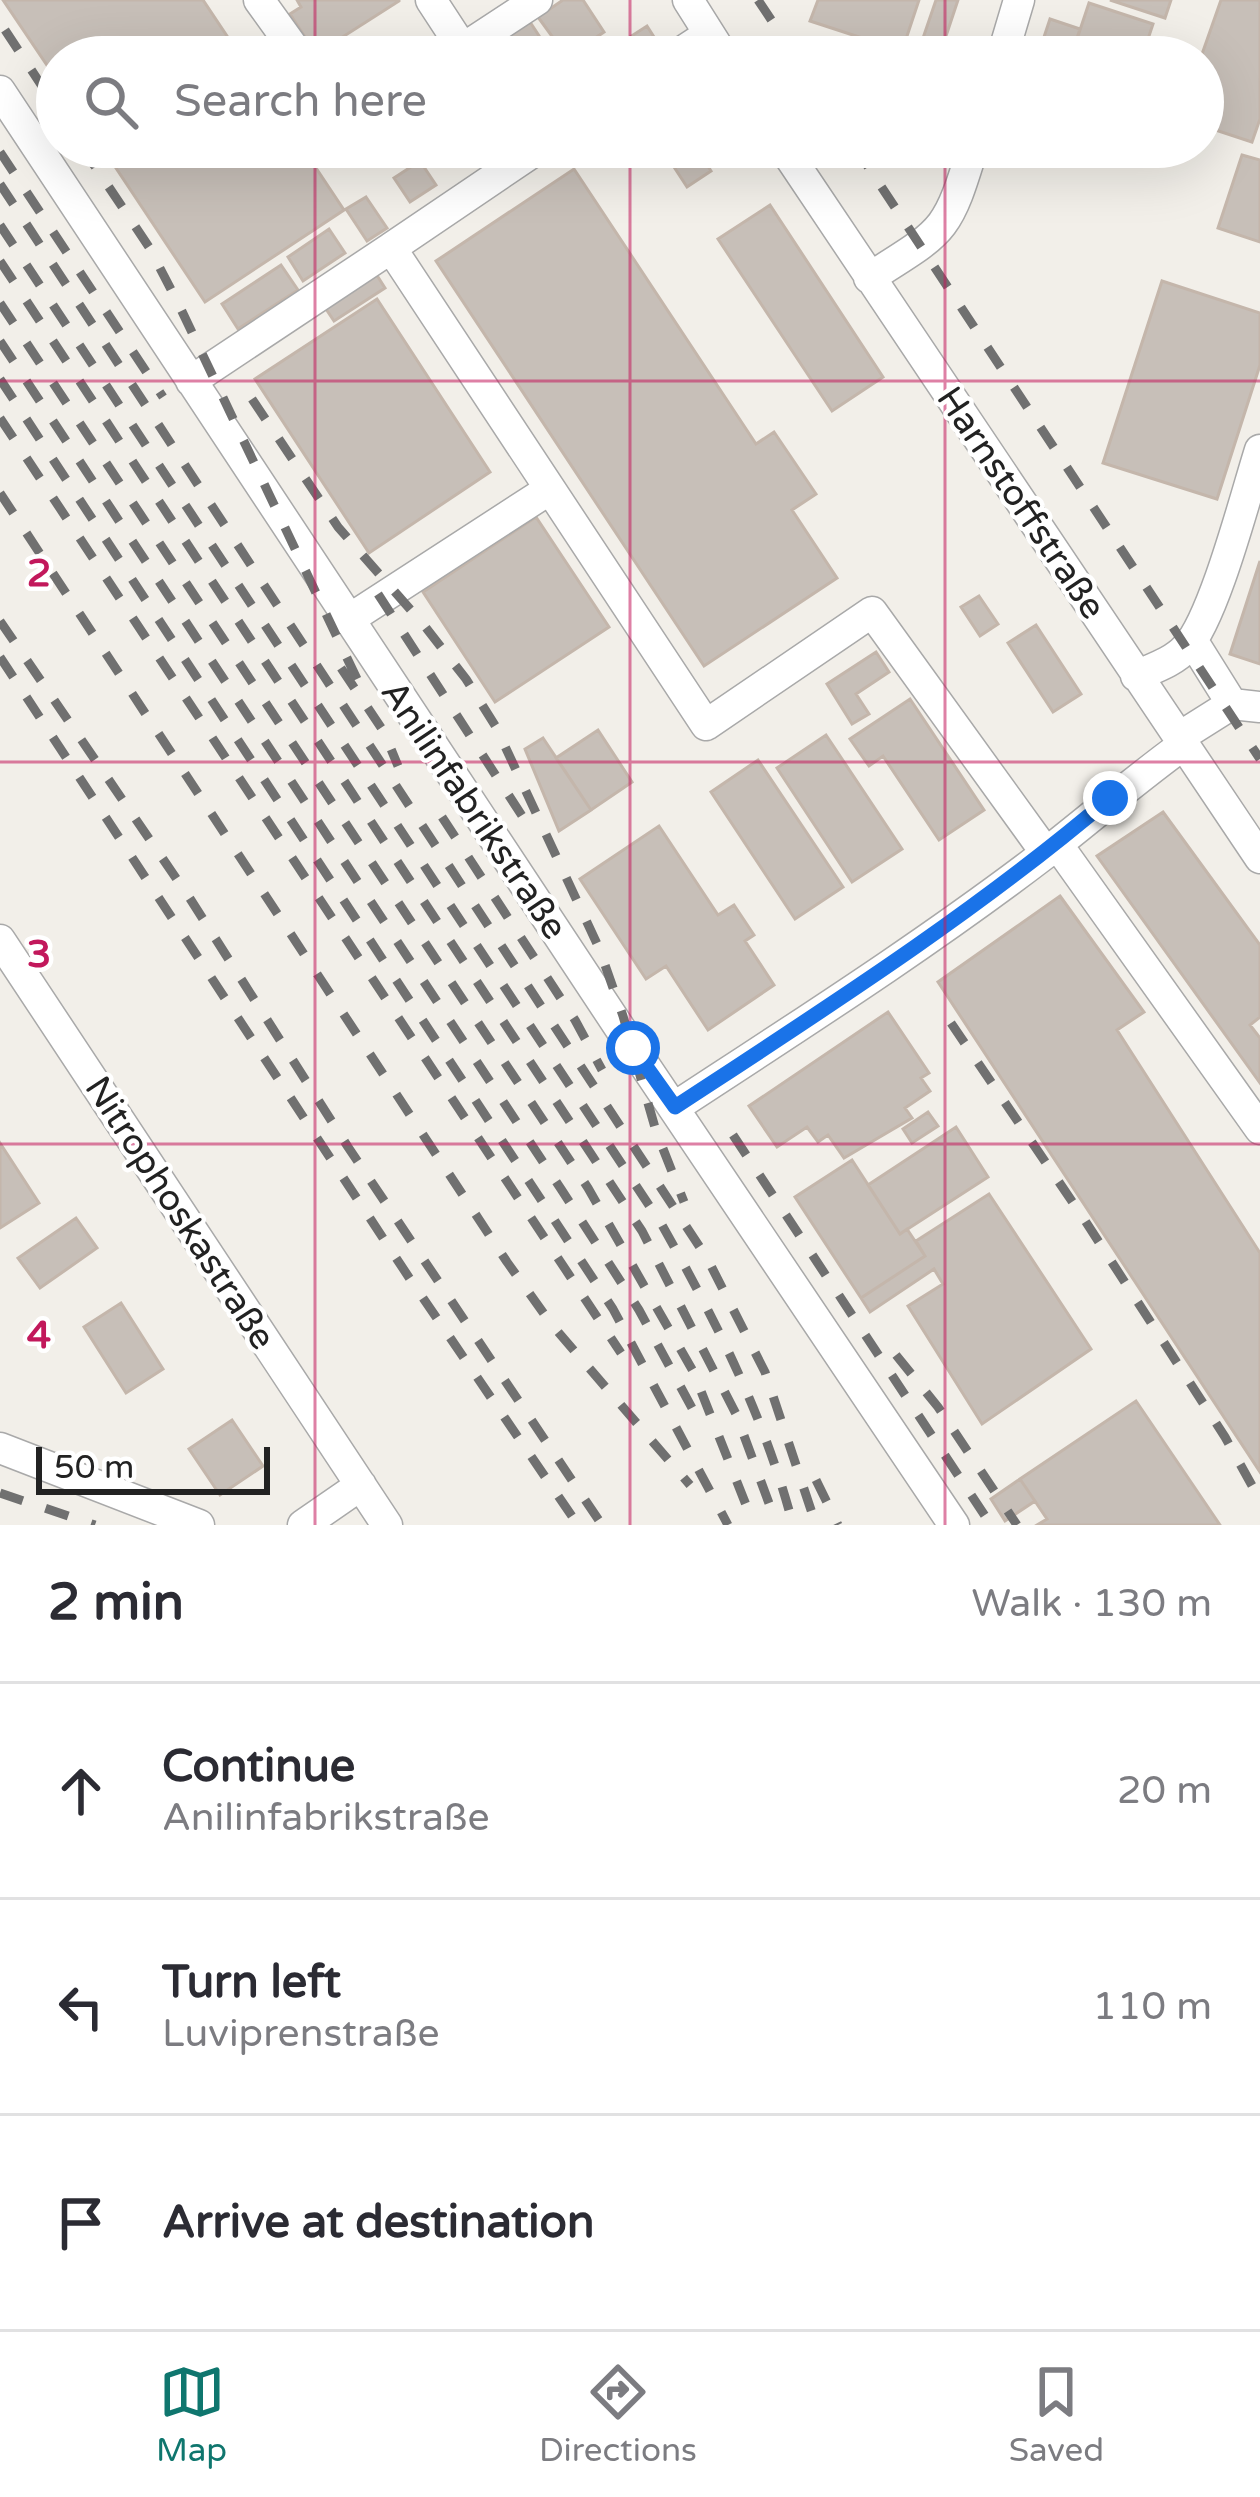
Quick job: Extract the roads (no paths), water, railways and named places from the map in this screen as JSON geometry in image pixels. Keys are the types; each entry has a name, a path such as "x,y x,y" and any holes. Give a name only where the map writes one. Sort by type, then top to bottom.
{"street":[{"path":"259,0 285,36"},
{"path":"431,0 448,36"},
{"path":"482,36 537,0"},
{"path":"688,0 710,36"},
{"path":"1008,36 1019,0"},
{"name":"Anilinfabrikstraße","path":"0,91 36,146"},
{"name":"Anilinfabrikstraße","path":"51,168 954,1525"},
{"path":"191,381 509,168"},
{"name":"Harnstoffstraße","path":"797,168 1260,858"},
{"path":"869,278 938,234 954,210 967,168"},
{"path":"391,248 706,725 872,612 1260,1129"},
{"path":"1136,676 1169,662 1204,620 1260,450"},
{"path":"348,620 550,489"},
{"path":"675,1107 1052,848 1181,742 1246,705 1192,640"},
{"name":"Nitrophoskastraße","path":"1,943 387,1525"},
{"path":"0,1448 199,1525"},
{"path":"303,1525 361,1486"}],"railway":[{"path":"758,0 782,36"},
{"path":"5,30 36,77"},
{"path":"0,152 163,397"},
{"path":"96,168 149,247 178,303 357,679"},
{"path":"869,168 1260,759"},
{"path":"0,184 707,1258 765,1372 816,1525"},
{"path":"0,225 662,1225 737,1371 793,1525"},
{"path":"0,261 642,1231 736,1414 777,1525"},
{"path":"0,303 588,1188 693,1371 754,1525"},
{"path":"0,341 561,1189 639,1310 692,1408"},
{"path":"0,379 613,1309 728,1525"},
{"path":"252,399 338,527 423,624 496,727 599,948 656,1131 684,1202"},
{"path":"0,418 621,1353"},
{"path":"0,493 507,1262 552,1325 690,1485"},
{"path":"378,594 528,825"},
{"path":"0,621 189,897 348,1147 602,1525"},
{"path":"0,657 578,1525"},
{"path":"341,668 384,732 398,766"},
{"path":"442,817 575,1020 602,1070"},
{"path":"951,1023 1082,1216 1225,1437 1260,1500"},
{"path":"733,1135 991,1525"},
{"path":"896,1355 938,1407 1017,1525"},
{"path":"816,1480 838,1525"},
{"path":"0,1493 95,1525"}]}
